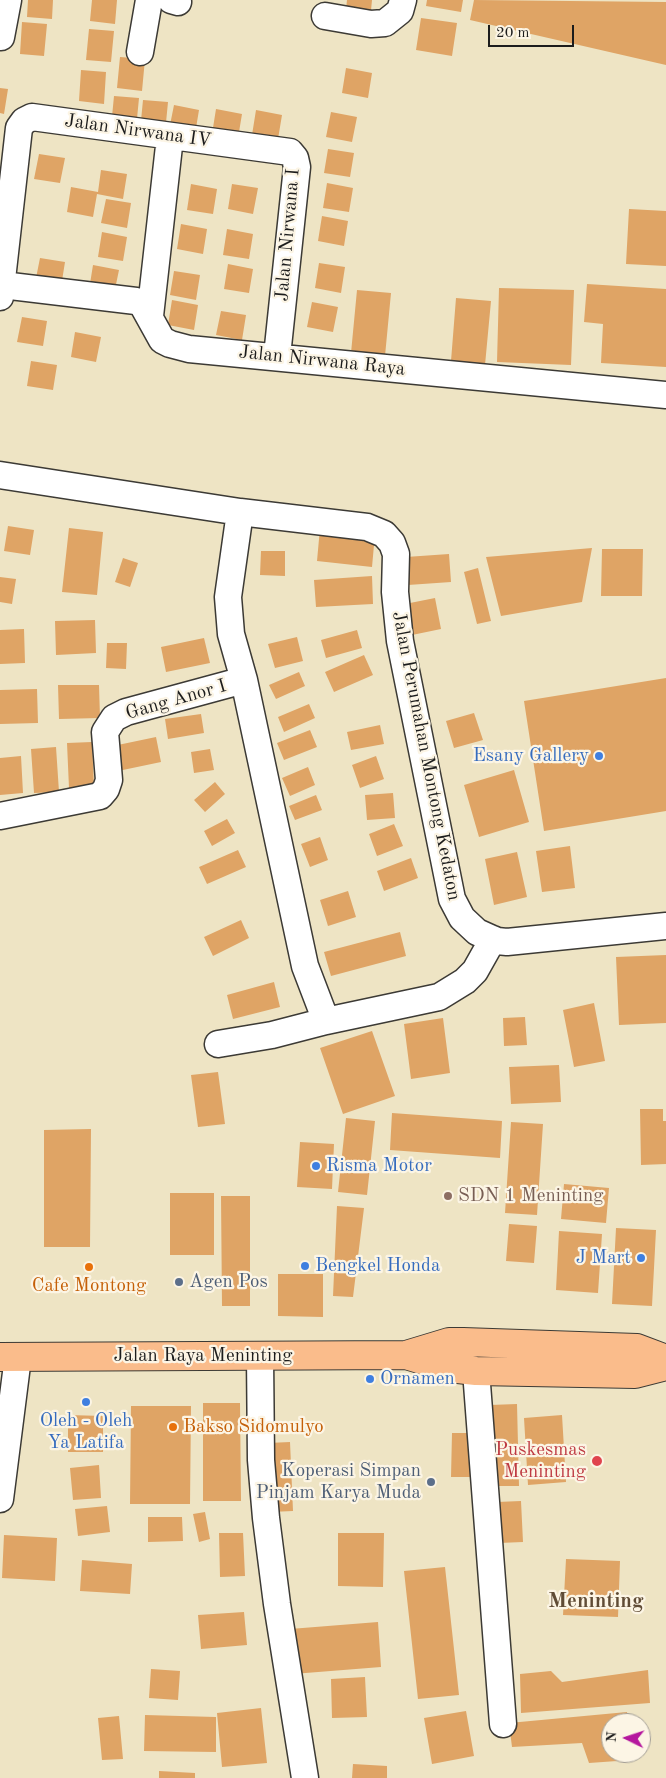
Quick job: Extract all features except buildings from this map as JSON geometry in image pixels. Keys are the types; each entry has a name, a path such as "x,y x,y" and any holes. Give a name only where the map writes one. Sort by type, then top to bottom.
{"highway":[{"name":"Jalan Raya Meninting","path":"9,1357 406,1355 449,1342 463,1342 637,1348 666,1359"},
{"name":"Jalan Raya Meninting","path":"406,1355 449,1368 476,1371 635,1374 666,1366"}],"street":[{"path":"1,37 8,0"},
{"path":"140,52 149,0"},
{"path":"325,16 371,24 385,23 400,11 403,0"},
{"name":"Jalan Nirwana IV","path":"1,291 19,128 24,121 32,117 253,146"},
{"path":"150,316 170,136"},
{"name":"Jalan Nirwana I","path":"253,146 290,152 295,158 297,167 277,356"},
{"name":"Jalan Nirwana Raya","path":"1,291 136,300 142,304 150,316 162,340 180,348 666,395"},
{"name":"Jalan Perumahan Montong Kedaton","path":"0,475 240,512 367,526 384,534 392,543 397,560 395,592 400,641 452,899 459,913 477,932 493,939 517,942 666,926"},
{"path":"240,512 228,597 231,634 244,680 305,966 326,1021"},
{"name":"Gang Anor I","path":"0,816 100,796 106,789 109,780 105,732 114,718 126,712 244,680"},
{"path":"218,1044 272,1035 326,1021 440,997 459,986 475,971 493,939"},
{"path":"260,1356 261,1460 266,1518 277,1604 305,1778"},
{"path":"0,1499 9,1357"},
{"path":"476,1371 502,1724"}],"place":[{"name":"Esany Gallery","path":"599,756"},
{"name":"Risma Motor","path":"316,1166"},
{"name":"SDN 1 Meninting","path":"448,1196"},
{"name":"J Mart","path":"641,1258"},
{"name":"Bengkel Honda","path":"305,1266"},
{"name":"Cafe Montong","path":"89,1267"},
{"name":"Agen Pos","path":"179,1282"},
{"name":"Ornamen","path":"370,1379"},
{"name":"Oleh - Oleh Ya Latifa","path":"86,1402"},
{"name":"Bakso Sidomulyo","path":"173,1427"},
{"name":"Puskesmas Meninting","path":"597,1461"},
{"name":"Koperasi Simpan Pinjam Karya Muda","path":"431,1482"}],"district":[{"name":"Meninting","path":"596,1601"}]}
